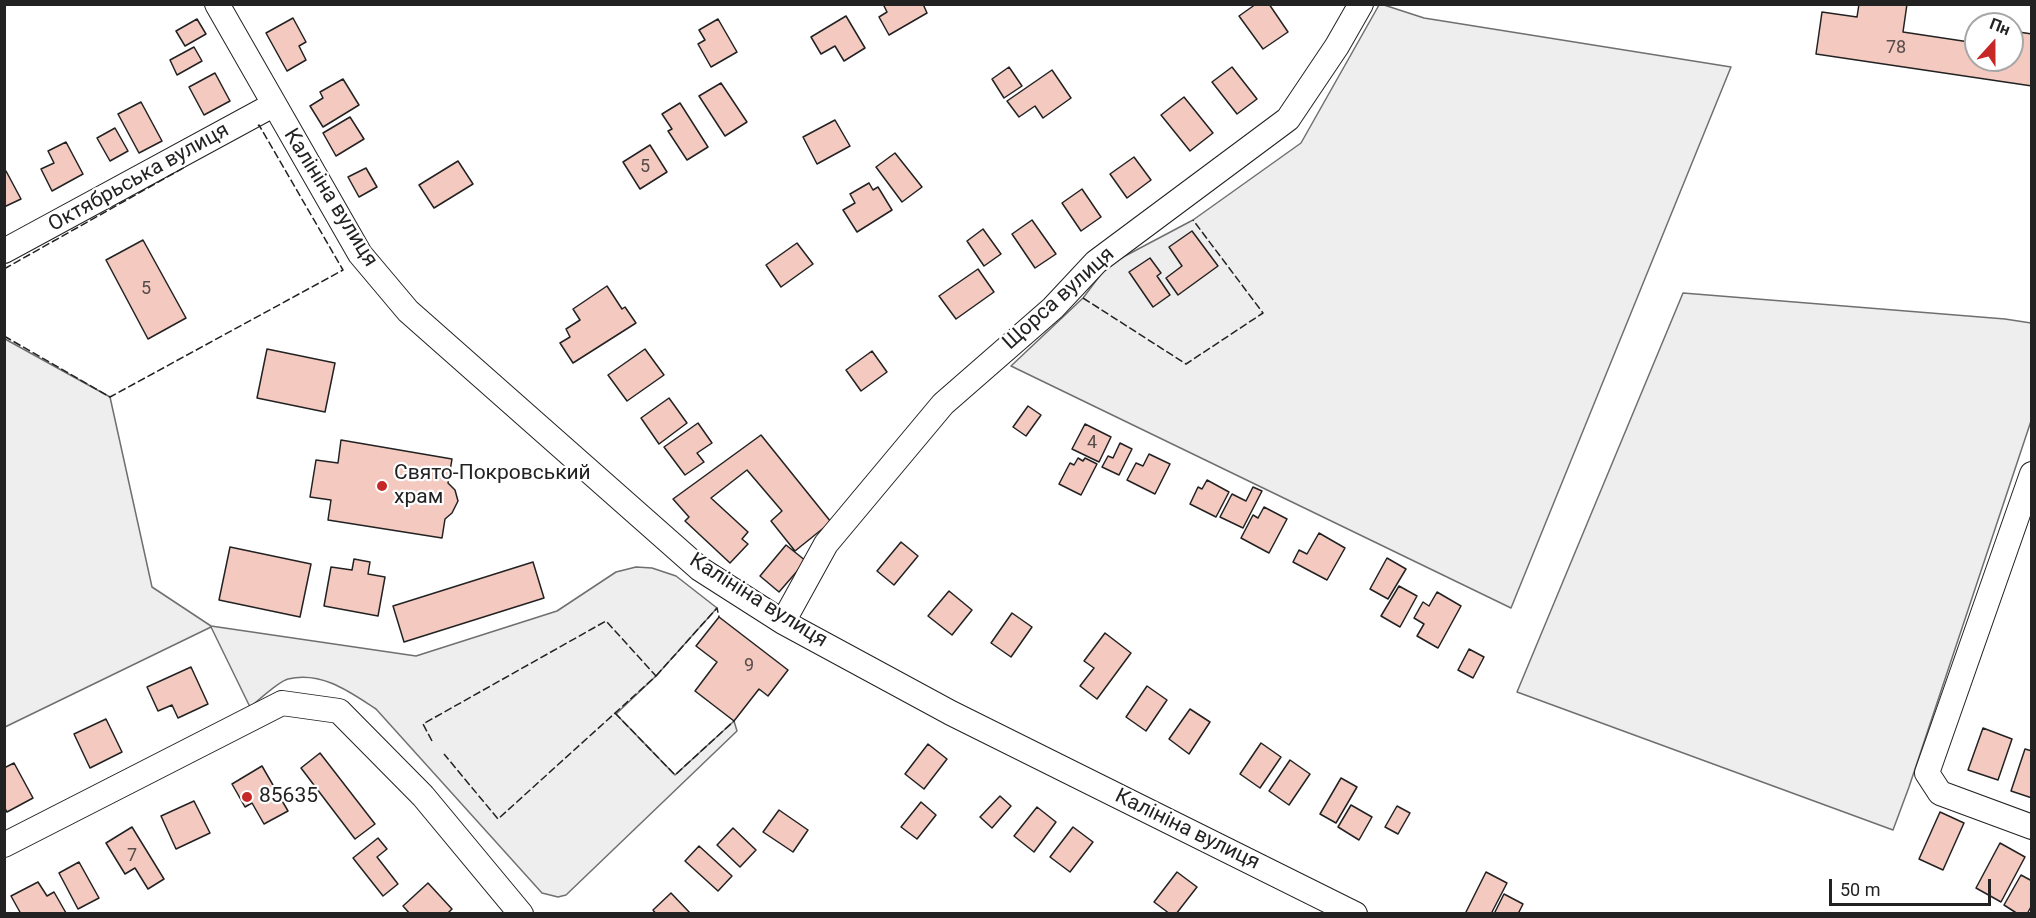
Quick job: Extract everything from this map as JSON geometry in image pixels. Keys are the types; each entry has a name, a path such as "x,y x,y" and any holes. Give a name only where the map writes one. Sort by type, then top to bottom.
{"street":[{"name":"Калініна вулиця","path":"217,4 360,254 408,311 700,569 783,622 951,713 1355,914"},
{"name":"Щорса вулиця","path":"783,622 826,544 943,404 1053,308 1096,262 1288,119 1337,46 1361,4"},
{"name":"Октябрьська вулиця","path":"4,251 273,105"},
{"path":"2031,474 1927,773 1940,793 2031,826"},
{"path":"4,845 282,703 339,711 423,796 521,914"}],"shaded area":[{"path":"1379,5 1424,18 1731,67 1511,608 1011,366 1083,298 1108,265 1193,220 1301,143"},
{"path":"1683,293 2031,323 2031,421 1893,830 1517,692"},
{"path":"5,339 110,397 152,587 211,626 416,656 557,611 616,572 636,567 652,568 676,576 717,608 656,676 616,714 675,775 734,721 737,731 566,895 558,897 542,893 376,709 356,696 324,680 300,677 284,680 250,707 211,627 5,727"}],"building":[{"path":"883,4 923,4 927,13 889,35 879,17 887,12"},
{"path":"1256,4 1269,4 1288,32 1263,49 1239,16"},
{"path":"1859,4 1907,4 1903,32 1964,41 1964,72 2024,72 2024,33 2032,34 2032,86 1816,54 1822,12 1857,17"},
{"path":"846,16 865,48 844,61 835,46 821,54 811,37"},
{"path":"293,18 306,42 299,46 306,60 287,71 266,33"},
{"path":"197,19 206,34 185,46 176,31"},
{"path":"718,19 737,52 711,67 698,44 705,40 699,30"},
{"path":"194,47 202,61 177,75 170,60"},
{"path":"1009,67 1022,86 1004,98 992,79"},
{"path":"1232,67 1257,99 1237,114 1212,82"},
{"path":"1052,70 1071,98 1043,118 1035,106 1019,117 1007,101"},
{"path":"215,73 230,101 204,115 189,87"},
{"path":"343,79 359,105 323,127 310,106 323,98 320,92"},
{"path":"721,83 747,122 725,136 699,96"},
{"path":"1184,97 1213,133 1190,151 1161,115"},
{"path":"141,102 162,141 139,153 118,114"},
{"path":"680,103 708,147 687,160 668,131 672,129 662,114"},
{"path":"350,117 364,139 336,156 323,133"},
{"path":"835,120 850,146 817,164 803,137"},
{"path":"115,128 128,151 110,161 97,138"},
{"path":"66,142 83,174 52,191 41,169 54,163 48,151"},
{"path":"650,145 667,172 640,189 623,162"},
{"path":"895,153 922,187 902,202 876,167"},
{"path":"1134,157 1151,180 1127,198 1110,174"},
{"path":"458,161 473,184 434,208 419,185"},
{"path":"366,168 377,187 359,197 348,177"},
{"path":"6,171 21,199 4,207 4,172"},
{"path":"869,183 873,190 878,187 892,210 857,232 843,210 855,203 850,194"},
{"path":"1082,189 1101,217 1081,231 1062,203"},
{"path":"1032,220 1056,254 1035,268 1012,234"},
{"path":"983,229 1001,254 984,266 967,241"},
{"path":"1192,231 1218,266 1178,295 1166,278 1182,266 1169,247"},
{"path":"143,240 186,318 148,339 106,260"},
{"path":"797,243 813,264 781,287 766,265"},
{"path":"1150,258 1161,273 1157,276 1170,295 1153,307 1129,272"},
{"path":"978,269 994,292 956,319 939,296"},
{"path":"607,286 622,309 625,307 636,323 573,363 560,343 570,337 566,329 580,320 573,309"},
{"path":"267,349 335,363 325,412 257,398"},
{"path":"645,349 664,375 627,401 608,375"},
{"path":"872,351 887,372 861,391 846,370"},
{"path":"669,398 687,423 659,444 641,418"},
{"path":"1028,406 1041,415 1026,436 1013,427"},
{"path":"698,423 712,443 697,453 704,462 685,475 664,447"},
{"path":"1085,424 1111,437 1099,462 1072,449"},
{"path":"761,435 831,522 795,551 771,521 782,511 747,470 711,498 748,532 742,539 748,544 730,563 685,521 689,517 673,499"},
{"name":"Свято-Покровський храм","path":"341,440 452,459 448,483 455,490 458,501 452,513 445,519 442,538 328,520 331,500 310,497 316,460 338,463"},
{"path":"1120,443 1132,449 1119,475 1102,467 1108,456 1113,458"},
{"path":"1149,454 1170,464 1155,494 1127,480 1136,463 1143,466"},
{"path":"1078,458 1083,461 1085,458 1097,464 1081,495 1059,484 1070,463 1074,465"},
{"path":"1207,480 1229,492 1216,517 1190,504 1198,487 1202,489"},
{"path":"1253,487 1262,491 1243,528 1220,517 1232,494 1246,501"},
{"path":"1264,507 1287,519 1269,553 1241,538 1253,515 1258,518"},
{"path":"1319,533 1345,548 1327,580 1293,562 1299,550 1307,554"},
{"path":"901,542 918,556 894,585 877,571"},
{"path":"786,545 806,561 779,592 760,576"},
{"path":"230,547 311,564 300,617 219,600"},
{"path":"1387,558 1406,569 1388,599 1370,589"},
{"path":"354,559 370,562 368,574 385,577 378,616 324,606 331,567 352,570"},
{"path":"533,562 544,598 404,642 393,606"},
{"path":"1399,586 1417,596 1400,627 1381,616"},
{"path":"949,591 972,610 952,635 928,616"},
{"path":"1437,592 1461,606 1438,648 1417,636 1424,624 1414,618 1423,602 1429,606"},
{"path":"1012,613 1032,627 1011,657 991,643"},
{"path":"719,617 788,670 768,696 759,689 734,721 695,691 717,662 696,646"},
{"path":"1105,633 1131,653 1097,699 1080,686 1094,668 1084,661"},
{"path":"1469,649 1484,657 1473,678 1458,670"},
{"path":"191,667 208,704 178,718 172,705 158,711 147,687"},
{"path":"1147,686 1167,700 1146,731 1126,717"},
{"path":"1190,709 1210,722 1189,754 1169,739"},
{"path":"106,719 122,752 90,768 74,734"},
{"path":"1983,728 2012,739 1998,780 1968,770"},
{"path":"1261,743 1281,757 1260,788 1240,774"},
{"path":"928,744 947,759 924,789 905,774"},
{"path":"2025,749 2032,751 2032,798 2011,791"},
{"path":"320,753 375,824 355,839 301,768"},
{"path":"1290,760 1310,774 1289,805 1269,791"},
{"path":"14,763 33,798 7,812 4,807 4,768"},
{"path":"262,766 288,811 264,824 252,803 245,807 232,784"},
{"path":"1341,778 1357,787 1336,823 1320,814"},
{"path":"1000,796 1011,806 992,828 980,817"},
{"path":"194,801 210,833 176,849 161,816"},
{"path":"921,802 936,815 917,839 901,827"},
{"path":"1351,805 1372,817 1359,840 1338,827"},
{"path":"1397,806 1410,813 1398,834 1385,827"},
{"path":"1037,807 1056,822 1034,852 1014,836"},
{"path":"779,810 808,830 793,852 763,832"},
{"path":"1940,812 1964,823 1943,870 1919,859"},
{"path":"132,827 164,879 148,889 135,868 125,874 106,843"},
{"path":"1073,827 1093,842 1070,872 1050,857"},
{"path":"733,828 756,850 740,867 717,845"},
{"path":"378,838 387,849 377,857 398,884 383,896 353,858"},
{"path":"2000,843 2025,857 2001,902 1976,888"},
{"path":"699,846 732,876 718,891 685,861"},
{"path":"79,862 99,898 78,909 59,873"},
{"path":"1177,872 1197,887 1176,914 1170,914 1154,902"},
{"path":"1486,872 1507,883 1491,914 1465,914"},
{"path":"2021,875 2032,881 2032,905 2027,914 2018,914 2004,905"},
{"path":"38,882 47,896 54,892 66,913 21,914 11,896"},
{"path":"428,883 452,909 447,914 410,914 403,906"},
{"path":"671,893 691,914 656,914 653,910"},
{"path":"1504,894 1523,904 1518,914 1494,914"}],"fence":[{"path":"4,336 110,397 343,270 258,126"},
{"path":"4,269 185,167"},
{"path":"1083,298 1186,364 1263,313 1193,220"},
{"path":"656,676 717,608 719,617"},
{"path":"432,741 423,724 606,621 656,676 498,819 444,754"},
{"path":"615,713 675,775 734,721"}],"place":[{"name":"Свято-Покровський храм","path":"382,486"},
{"name":"85635","path":"247,797"}]}
